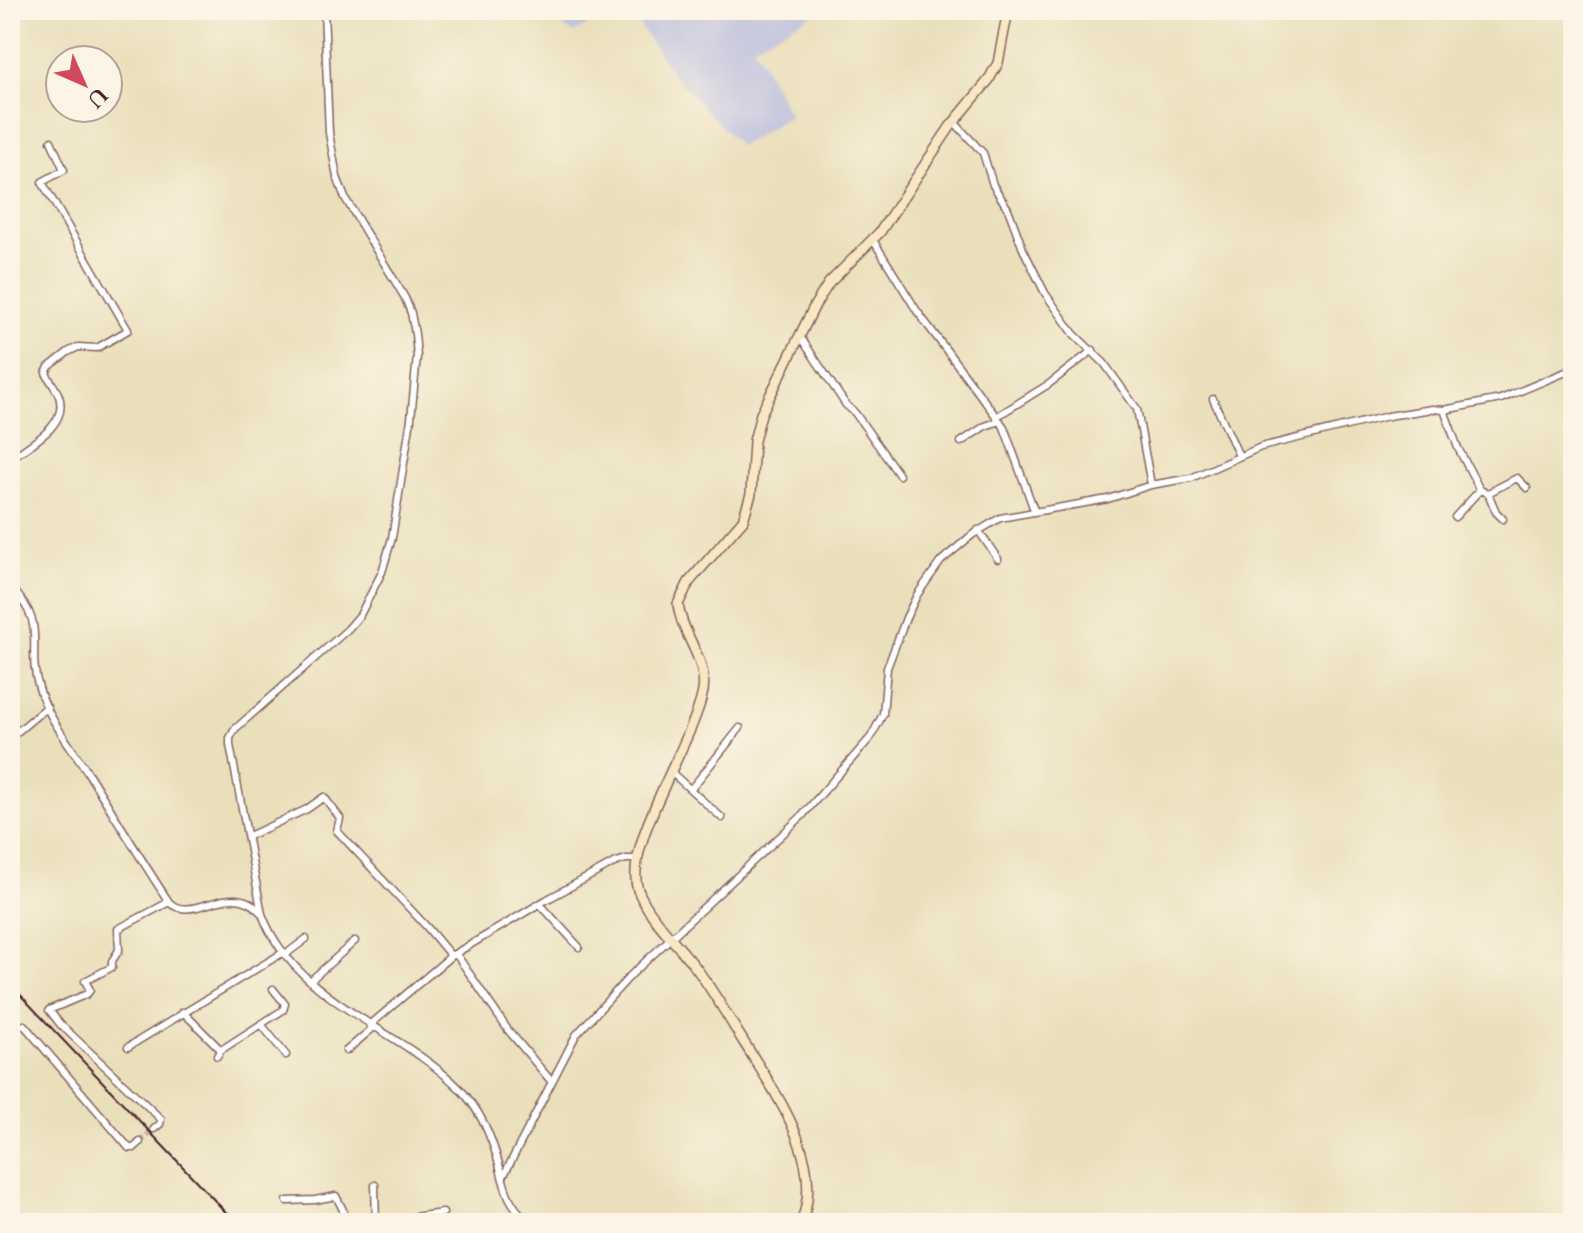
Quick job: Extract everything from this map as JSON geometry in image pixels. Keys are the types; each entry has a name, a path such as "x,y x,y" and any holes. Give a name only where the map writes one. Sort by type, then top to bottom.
{"street":[{"path":"324,10 329,133 337,177 345,198 411,313 417,356 408,448 392,538 368,603 348,629 235,729 230,738 262,914 268,928 285,953 311,980 372,1026 428,1062 462,1091 486,1125 511,1201 528,1223"},
{"path":"801,1223 806,1206 807,1176 790,1118 714,995 640,894 635,876 636,859 703,689 701,667 679,609 680,597 689,582 743,520 751,494 756,432 765,406 815,305 829,283 873,240 893,215 950,127 988,81 998,63 1008,10"},
{"path":"955,123 980,147 993,185 1008,209 1045,293 1074,334 1093,350 1118,380 1137,409 1151,485"},
{"path":"10,459 47,432 58,419 60,400 46,373 49,367 78,347 97,348 128,330 42,182 64,170 51,141"},
{"path":"873,240 917,311 998,419 1034,510"},
{"path":"801,338 899,475"},
{"path":"961,442 1049,384 1093,350"},
{"path":"503,1177 576,1035 631,975 802,816 871,737 883,714 884,684 890,655 917,595 941,561 978,530 1000,518 1108,499 1151,485 1191,478 1261,447 1388,416 1501,399 1573,369"},
{"path":"1213,399 1239,456"},
{"path":"1444,410 1458,448 1480,490 1488,493 1496,512 1503,519"},
{"path":"1488,493 1517,478 1527,488"},
{"path":"1455,517 1480,490"},
{"path":"978,530 998,559"},
{"path":"10,587 13,596 29,610 34,627 36,680 47,707 169,902 178,910 183,910 212,901 240,900 248,902 262,914"},
{"path":"10,738 47,707"},
{"path":"691,789 740,728"},
{"path":"672,773 722,818"},
{"path":"249,836 307,809 324,797 340,818 337,831 453,955 533,1063 551,1081"},
{"path":"346,1051 453,955 620,860 636,859"},
{"path":"154,1129 161,1119 49,1010 87,994 90,990 85,981 112,967 119,950 118,929 169,902"},
{"path":"540,904 579,947"},
{"path":"128,1047 306,939"},
{"path":"311,980 355,941"},
{"path":"183,1012 219,1053 285,1007 273,989"},
{"path":"261,1024 286,1055"},
{"path":"24,1025 129,1148 140,1142"},
{"path":"375,1185 376,1222"},
{"path":"287,1201 336,1196 343,1210 341,1223"},
{"path":"370,1223 443,1213"}],"shaded area":[{"path":"516,10 617,10 573,33 544,11"},
{"path":"629,10 821,10 754,46 790,116 740,146 674,76"}],"tunnel":[{"path":"140,1142 154,1129"}],"railway":[{"path":"10,984 236,1223"}]}
